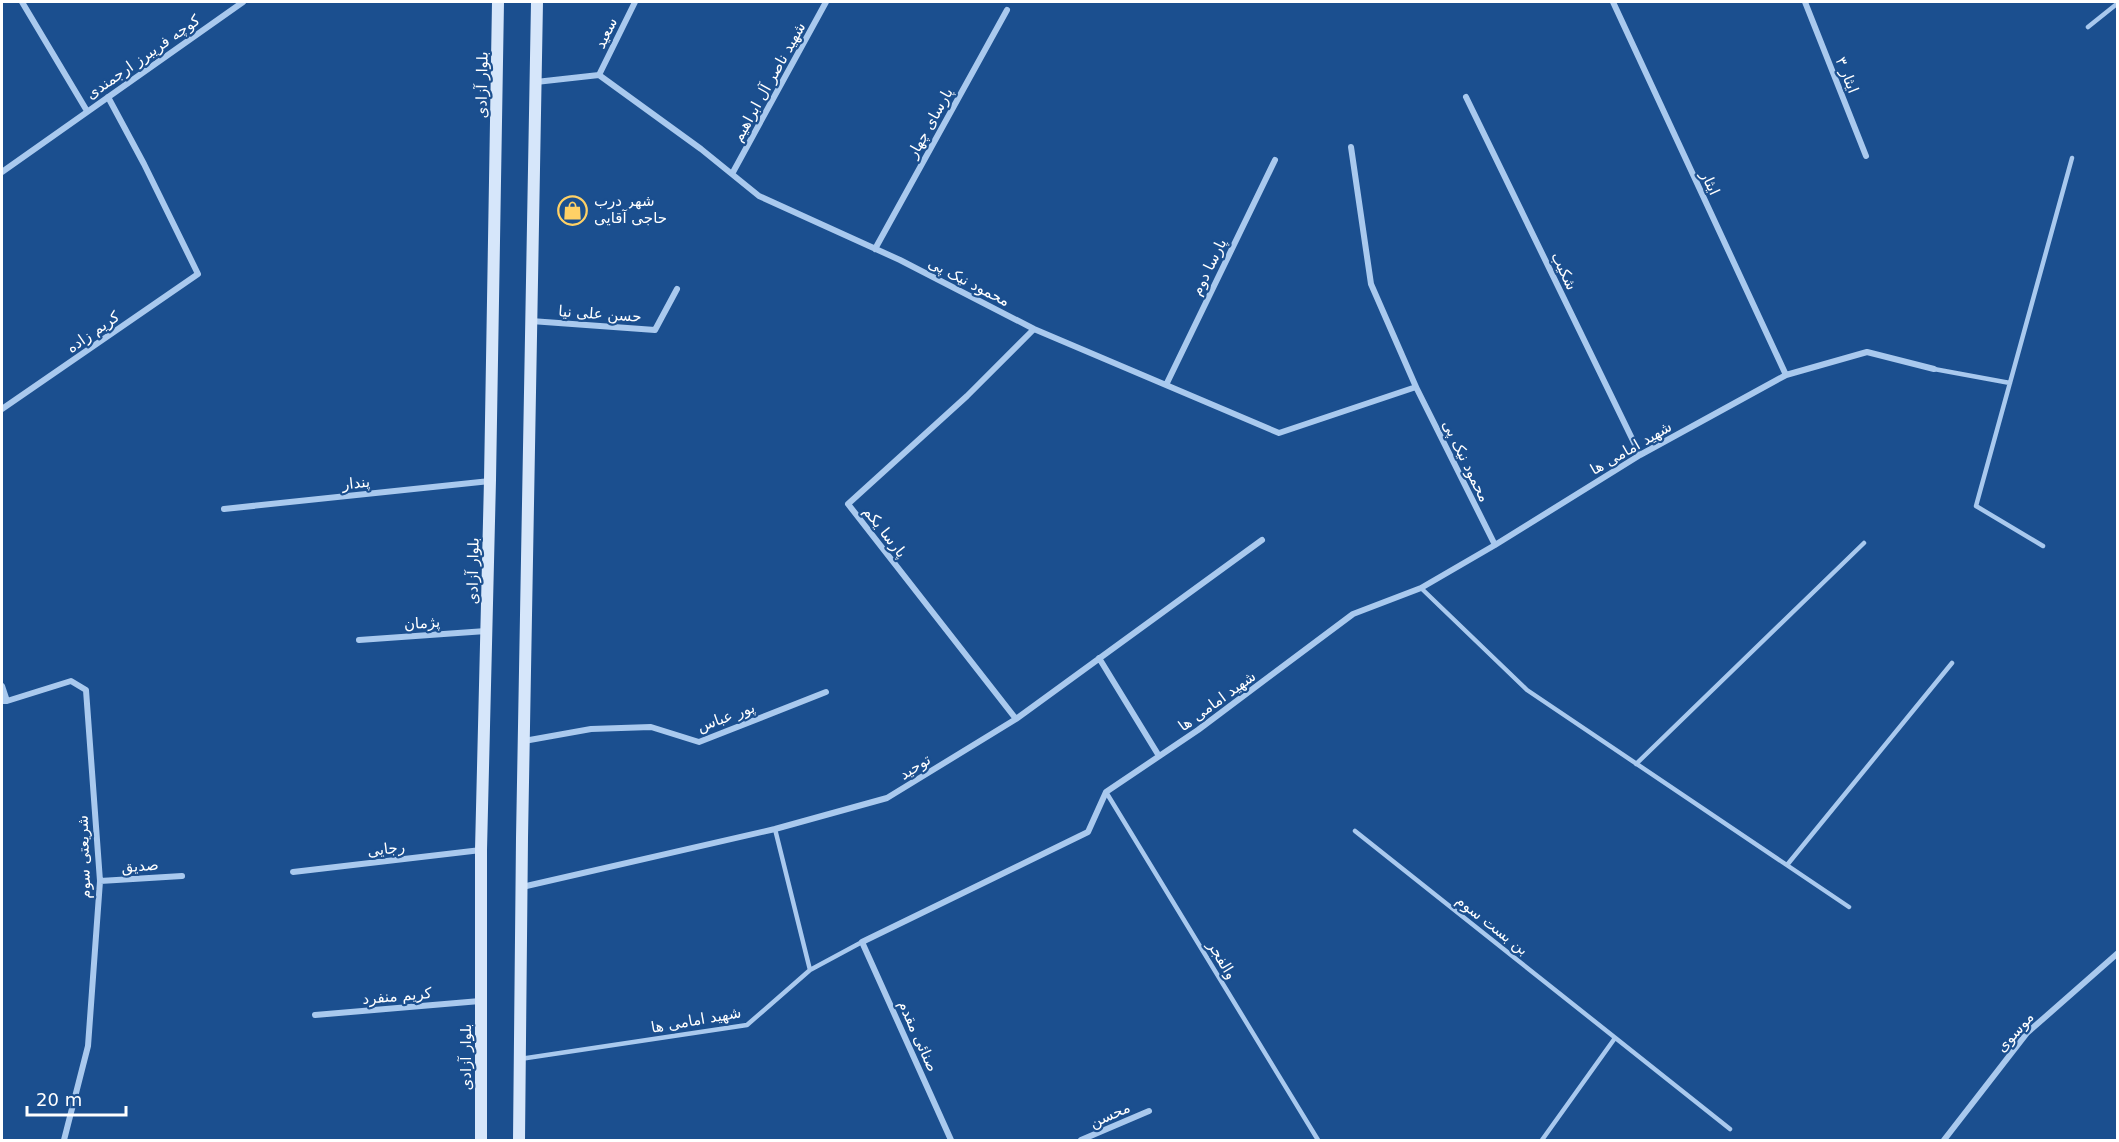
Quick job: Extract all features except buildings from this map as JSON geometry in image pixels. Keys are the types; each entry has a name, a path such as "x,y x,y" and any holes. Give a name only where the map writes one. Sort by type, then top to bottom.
{"main road":[{"name":"بلوار آزادی","path":"481,1140 481,850 498,2"},
{"path":"519,1140 537,2"}],"street":[{"path":"22,2 87,111"},
{"name":"کوچه فریبرز ارجمندی","path":"2,172 243,2"},
{"name":"سعید","path":"599,75 635,2"},
{"name":"شهید ناصر آل ابراهیم","path":"732,174 826,2"},
{"name":"ایثار","path":"1613,2 1786,375"},
{"name":"ایثار ۳","path":"1805,2 1866,156"},
{"name":"پارسای چهار","path":"875,249 1007,10"},
{"path":"535,82 599,75"},
{"name":"محمود نیک پی","path":"599,75 759,196 875,249 1034,329 1279,433 1416,387"},
{"name":"کریم زاده","path":"2,410 198,274 108,97"},
{"name":"شکیب","path":"1466,97 1640,455"},
{"name":"محمود نیک پی","path":"1351,147 1371,284 1416,387 1495,545"},
{"name":"پارسا دوم","path":"1166,385 1275,160"},
{"name":"حسن علی نیا","path":"531,321 655,330 677,289"},
{"name":"پارسا یکم","path":"1016,719 848,504 967,396 1034,329"},
{"name":"شهید امامی ها","path":"862,942 1088,832 1106,792 1198,730 1353,614 1421,588 1640,455 1786,375 1867,352 1934,369"},
{"name":"پندار","path":"224,509 490,480"},
{"name":"توحید","path":"522,887 775,829 887,798 1016,719 1262,540"},
{"name":"پژمان","path":"359,640 486,631"},
{"path":"1100,658 1159,756"},
{"name":"شریعتی سوم","path":"4,701 71,681 86,690 100,881 88,1046 64,1140"},
{"path":"2,686 4,701"},
{"name":"پور عباس","path":"524,741 591,729 651,728 699,742 826,692"},
{"name":"رجایی","path":"293,872 481,850"},
{"name":"صدیق","path":"100,881 182,876"},
{"name":"صنائی مقدم","path":"862,942 951,1140"},
{"name":"موسوی","path":"1944,1140 2027,1033 2118,953"},
{"name":"کریم منفرد","path":"315,1015 481,1001"},
{"name":"محسن","path":"1081,1140 1149,1110"}],"lane":[{"path":"2088,27 2118,3"},
{"path":"2043,546 1976,506 2072,158"},
{"path":"1934,369 2010,383"},
{"path":"1636,764 1864,543"},
{"path":"1421,588 1527,690 1849,907"},
{"path":"1787,865 1952,663"},
{"name":"والفجر","path":"1106,792 1318,1140"},
{"path":"775,829 810,970"},
{"name":"بن بست سوم","path":"1355,831 1730,1128"},
{"name":"شهید امامی ها","path":"520,1059 747,1025 810,970 862,942"},
{"path":"1542,1140 1615,1038"}],"place":[{"name":"شهر درب حاجی آقایی","path":"573,210"}]}
